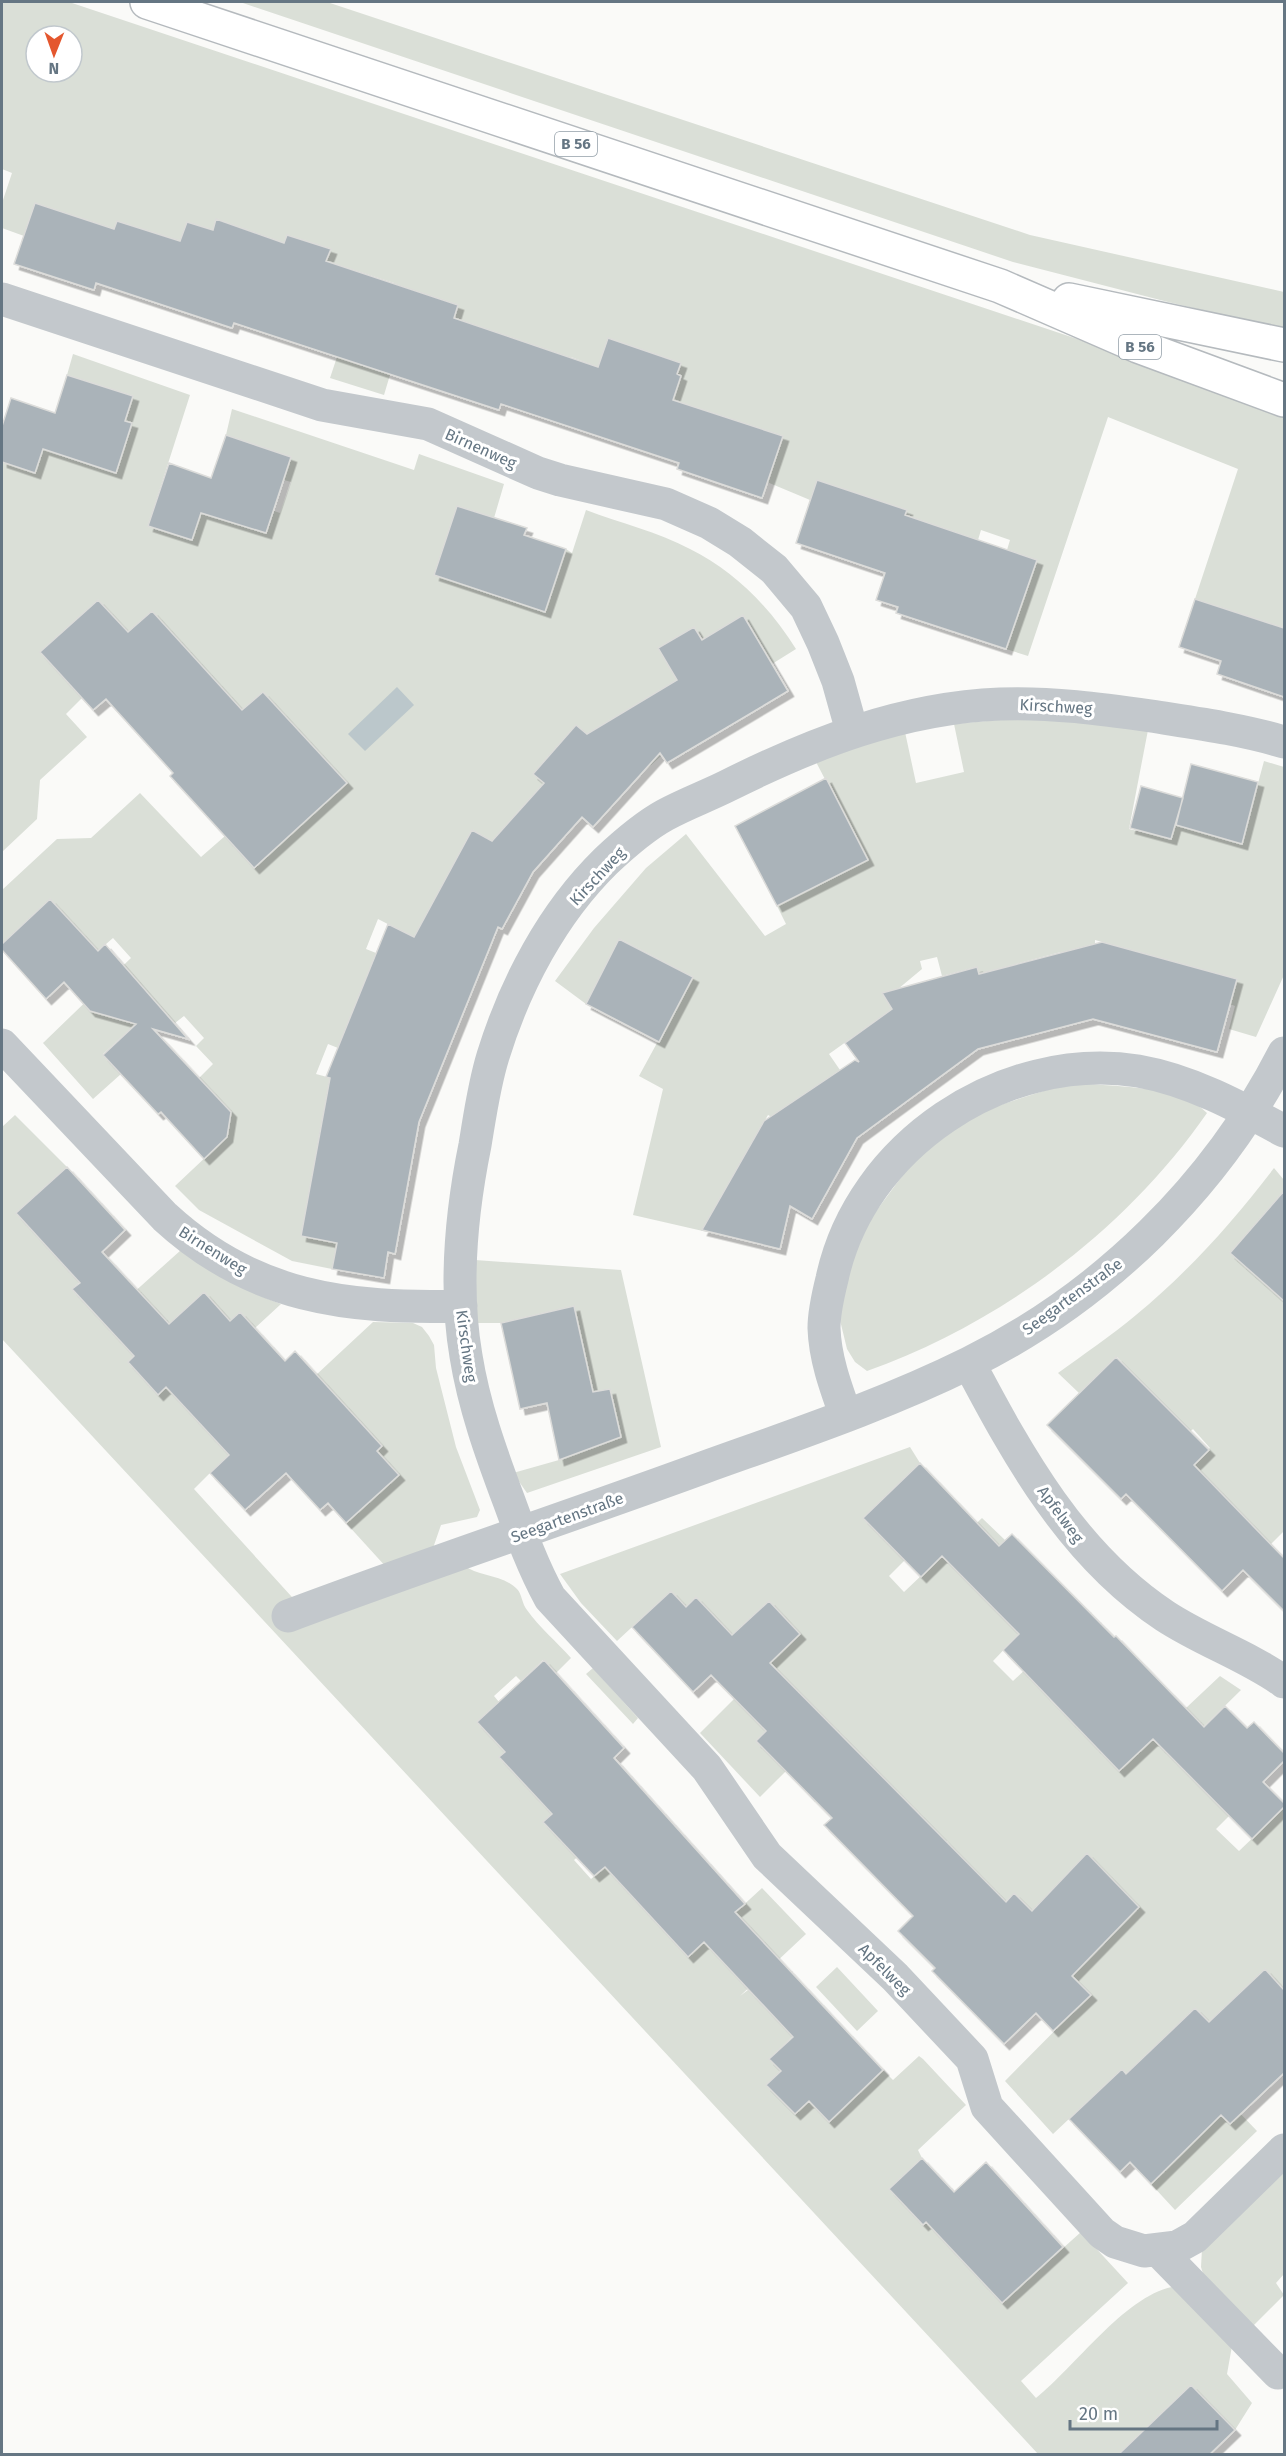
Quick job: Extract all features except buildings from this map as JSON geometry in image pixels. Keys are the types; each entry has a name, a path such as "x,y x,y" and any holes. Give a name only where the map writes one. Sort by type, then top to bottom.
{"main road":[{"name":"B 56","path":"149,2 1000,286 1138,346 1284,400"},
{"name":"B 56","path":"1000,286 1284,345"}],"street":[{"name":"Birnenweg","path":"2,299 322,405 428,424 538,473 666,504 709,523 740,542 774,569 806,607 838,681 852,731"},
{"name":"Kirschweg","path":"521,1534 483,1428 465,1353 460,1260 467,1183 492,1058 508,1015 531,963 552,929 578,893 606,861 662,816 784,757 852,731 922,713 1001,704 1055,705 1182,721 1284,742"},
{"name":"Birnenweg","path":"2,1045 165,1218 186,1237 210,1253 273,1283 330,1300 402,1307 461,1306"},
{"name":"Seegartenstraße","path":"288,1616 846,1416 969,1363 1062,1307 1102,1278 1141,1244 1210,1169 1250,1112 1284,1053"},
{"path":"846,1416 834,1380 824,1328 829,1290 841,1242 867,1193 887,1168 919,1137 951,1112 1005,1086 1040,1075 1102,1069 1137,1071 1179,1081 1250,1112 1284,1131"},
{"name":"Apfelweg","path":"969,1363 994,1411 1041,1488 1086,1548 1139,1598 1166,1617 1284,1682"},
{"name":"Apfelweg","path":"521,1534 550,1598 707,1767 767,1856 895,1977 972,2059 987,2107 1102,2232 1115,2242 1144,2251 1159,2251 1177,2247 1195,2237 1284,2150"},
{"path":"1159,2251 1278,2373"}],"shaded area":[{"path":"2,2 69,2 1194,378 1284,413 1284,628 1195,599 1238,469 1108,417 1028,656 1006,649 1037,560 1007,550 1010,540 981,530 978,540 891,559 907,510 817,480 810,500 767,482 782,436 698,408 664,426 680,376 645,364 649,352 608,338 598,367 571,357 502,400 522,341 454,319 458,305 415,291 384,395 330,378 337,357 366,367 394,283 326,261 330,249 287,235 266,297 234,237 238,227 217,219 213,230 187,222 180,242 117,221 114,229 35,203 24,236 2,228 2,203 12,173 2,169"},
{"path":"240,2 327,2 1030,235 1284,292 1284,329 1013,262"},
{"path":"73,354 190,395 148,526 192,540 201,513 266,533 274,511 280,513 291,482 284,480 291,457 226,435 232,409 414,470 419,454 504,484 494,518 457,506 434,575 538,540 516,603 545,612 566,549 572,553 586,510 678,543 706,558 736,579 763,605 796,649 772,664 743,615 702,640 694,627 658,648 677,680 628,710 661,756 637,778 576,725 533,774 544,783 514,816 552,850 537,865 472,830 415,938 378,919 366,949 376,953 338,1048 328,1044 316,1074 353,1084 324,1112 301,1236 337,1243 332,1269 292,1261 199,1210 175,1186 227,1137 231,1112 199,1078 213,1064 196,1046 204,1038 184,1016 175,1023 158,1004 103,1054 121,1074 93,1099 43,1043 131,958 113,938 98,951 50,900 2,944 2,890 57,839 91,838 140,793 201,857 225,836 255,868 347,783 317,751 268,755 297,729 263,692 222,729 212,677 152,611 128,632 98,600 40,652 82,698 66,714 87,737 40,780 37,819 2,852 2,462 43,449 108,471 124,449 132,424 125,421 133,396 67,375"},
{"path":"397,687 414,705 365,751 348,734"},
{"path":"1009,719 1054,719 1148,730 1129,829 1171,839 1175,825 1242,843 1264,761 1284,767 1284,975 1256,1037 1229,1029 1235,1006 1230,1004 1237,979 1095,940 1094,1006 1071,989 1061,952 979,974 976,967 942,976 937,957 920,961 922,969 886,999 892,1009 829,1054 840,1070 798,1131 768,1115 734,1175 742,1179 729,1237 633,1215 663,1089 639,1076 693,977 620,939 586,1004 555,981 594,928 646,868 686,834 765,936 786,924 777,906 867,860 815,760 905,732 916,783 964,772 954,724"},
{"path":"1085,1084 1132,1087 1167,1093 1196,1104 1207,1113 1174,1156 1138,1196 1099,1234 1056,1268 1012,1299 965,1327 917,1351 867,1371 855,1362 847,1349 839,1316 853,1255 871,1218 914,1160 978,1112 1053,1088"},
{"path":"15,1115 67,1167 16,1213 74,1277 102,1252 108,1257 72,1289 102,1321 181,1250 258,1295 281,1304 255,1328 230,1321 204,1292 128,1362 158,1394 166,1387 272,1416 373,1322 413,1323 422,1327 434,1345 436,1368 456,1447 480,1510 477,1517 441,1525 432,1551 387,1568 346,1523 399,1475 377,1451 382,1446 360,1421 210,1473 194,1489 311,1618 463,1565 511,1584 517,1589 525,1608 571,1658 556,1673 543,1660 521,1681 516,1676 494,1696 499,1702 477,1722 505,1752 500,1757 599,1837 574,1860 591,1879 605,1867 688,1956 762,1888 806,1934 740,1996 748,1990 778,2021 794,2007 808,2022 770,2058 781,2071 767,2085 795,2114 809,2101 829,2121 883,2070 893,2080 919,2056 923,2059 966,2105 918,2150 922,2158 889,2189 922,2225 926,2222 1002,2303 1081,2232 1128,2283 1021,2381 1036,2398 1118,2318 1154,2293 1172,2287 1232,2346 1227,2374 1252,2403 1235,2430 1191,2385 1126,2447 1133,2454 1038,2454 2,1339 2,1127"},
{"path":"1274,1168 1284,1180 1284,1191 1230,1253 1284,1301 1284,1531 1271,1544 1212,1486 1168,1490 1210,1448 1193,1429 1182,1439 1130,1391 1140,1381 1117,1357 1079,1393 1058,1373 1127,1323 1192,1264 1226,1227"},
{"path":"475,1260 621,1270 661,1447 527,1493 513,1473 559,1460 621,1437 610,1389 593,1392 574,1307 501,1323 476,1323"},
{"path":"910,1447 920,1463 863,1518 905,1560 889,1576 904,1592 982,1518 1005,1540 965,1579 1019,1634 993,1661 1013,1681 1029,1666 1051,1701 1119,1771 1220,1676 1241,1690 1181,1749 1229,1816 1216,1829 1239,1851 1284,1808 1284,1990 1265,1969 1217,2031 1195,2008 1166,2036 1257,2131 1175,2210 1151,2184 1170,2119 1122,2069 1053,2134 1005,2081 1090,1995 1072,1976 1084,1962 1014,1893 1002,1905 947,1841 938,1849 911,1822 919,1813 897,1791 866,1821 861,1758 815,1802 805,1791 830,1767 749,1713 766,1731 756,1741 786,1771 760,1797 700,1733 799,1634 769,1601 732,1635 696,1598 686,1607 671,1591 617,1641 581,1603 560,1574"},
{"path":"593,1668 638,1718 633,1724 586,1674"},
{"path":"837,1967 878,2011 857,2031 816,1987"},
{"path":"1284,2166 1284,2274 1276,2283 1284,2295 1252,2327 1204,2277 1201,2267 1202,2249"}]}
